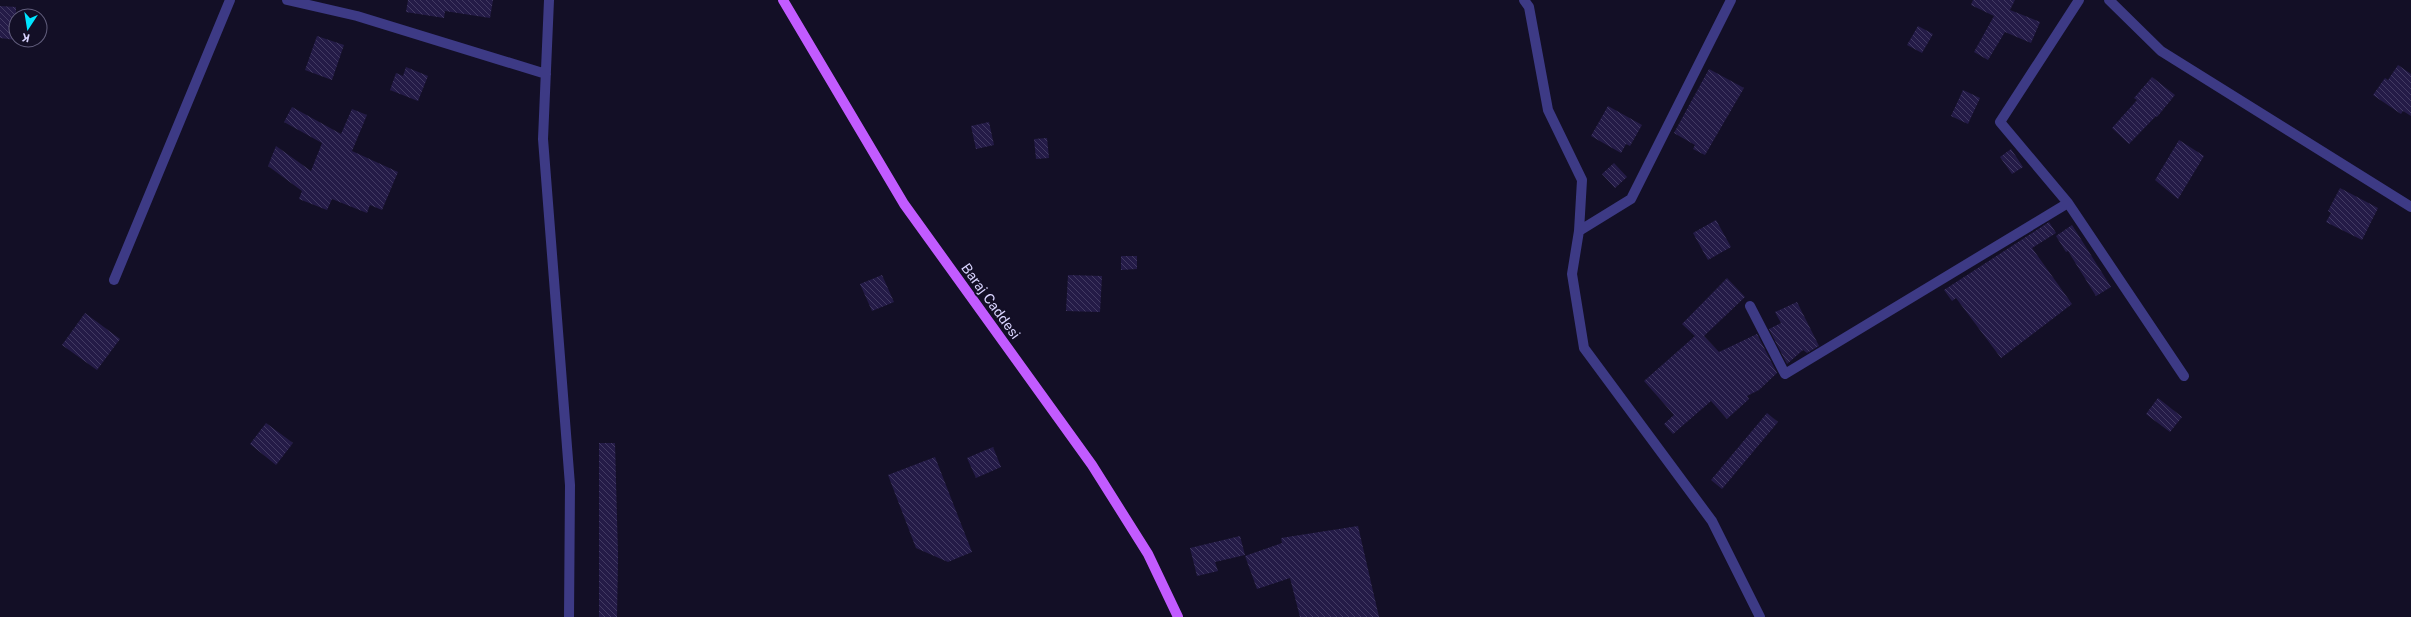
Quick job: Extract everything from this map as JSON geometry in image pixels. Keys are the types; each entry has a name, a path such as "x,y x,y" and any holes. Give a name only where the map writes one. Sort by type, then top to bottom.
{"main road":[{"name":"Baraj Caddesi","path":"783,0 904,204 1092,464 1148,554 1178,617"}],"street":[{"path":"114,280 230,0"},
{"path":"287,0 357,16 546,74"},
{"path":"549,0 543,139 570,485 569,617"},
{"path":"1524,0 1529,7 1548,110 1582,180 1579,230 1572,274 1584,348 1712,521 1760,617"},
{"path":"1579,230 1631,199 1731,0"},
{"path":"2079,0 2000,122 2068,203 2184,376"},
{"path":"2110,0 2161,52 2411,207"},
{"path":"1750,306 1785,374 2068,203"}],"building":[{"path":"408,0 493,0 490,18 445,11 444,18 406,12"},
{"path":"1973,0 2015,0 2010,10 2040,22 2031,43 2005,32 1988,60 1974,52 1994,16 1971,5"},
{"path":"0,6 16,7 8,8 8,39 0,38"},
{"path":"1918,26 1933,34 1922,53 1907,45"},
{"path":"317,36 344,45 332,80 305,70"},
{"path":"2398,65 2411,74 2411,116 2403,111 2401,114 2373,95 2385,78 2388,80"},
{"path":"406,67 428,76 418,101 390,90 396,73 403,76"},
{"path":"1709,69 1744,88 1705,155 1693,149 1695,145 1674,133"},
{"path":"2152,77 2175,95 2157,117 2156,116 2129,144 2112,128 2137,100 2134,98"},
{"path":"1963,90 1980,98 1968,124 1951,116"},
{"path":"1608,106 1642,125 1630,146 1626,144 1621,153 1591,136"},
{"path":"292,107 341,134 352,109 367,115 352,151 398,172 382,210 370,205 367,213 332,199 327,210 299,199 302,191 268,166 276,146 311,171 322,143 284,122"},
{"path":"989,122 994,145 976,149 971,126"},
{"path":"1047,138 1049,158 1036,159 1034,139"},
{"path":"2179,140 2204,156 2178,199 2155,180"},
{"path":"2011,149 2023,167 2012,174 2000,157"},
{"path":"1614,163 1627,177 1615,188 1602,174"},
{"path":"2340,188 2378,208 2362,240 2326,222 2331,213 2328,211"},
{"path":"1716,220 1731,247 1708,260 1693,233"},
{"path":"2049,222 2056,233 2032,248 2072,304 2001,358 1956,298 1952,301 1944,290"},
{"path":"2072,225 2111,287 2096,296 2068,251 2066,252 2056,236"},
{"path":"1121,256 1137,256 1137,269 1121,270"},
{"path":"882,275 894,302 872,311 860,284"},
{"path":"1068,275 1102,276 1100,312 1066,311"},
{"path":"1727,278 1745,297 1704,336 1719,352 1757,334 1777,373 1759,390 1747,396 1749,399 1727,419 1711,401 1673,434 1664,424 1674,415 1644,381 1695,336 1682,324"},
{"path":"1797,302 1819,346 1807,353 1803,350 1787,364 1769,329 1781,323 1775,312"},
{"path":"85,313 120,339 97,370 62,345"},
{"path":"2158,398 2182,417 2170,432 2146,414"},
{"path":"1767,413 1778,422 1722,489 1711,480"},
{"path":"266,423 293,443 276,465 250,444"},
{"path":"599,443 615,443 618,556 617,617 599,617"},
{"path":"993,447 1001,467 976,478 967,458"},
{"path":"935,457 972,552 948,562 916,548 888,475"},
{"path":"1358,526 1379,617 1300,617 1290,578 1257,589 1245,556 1282,543 1281,538"},
{"path":"1240,536 1245,555 1215,562 1218,571 1197,576 1190,548"}]}
